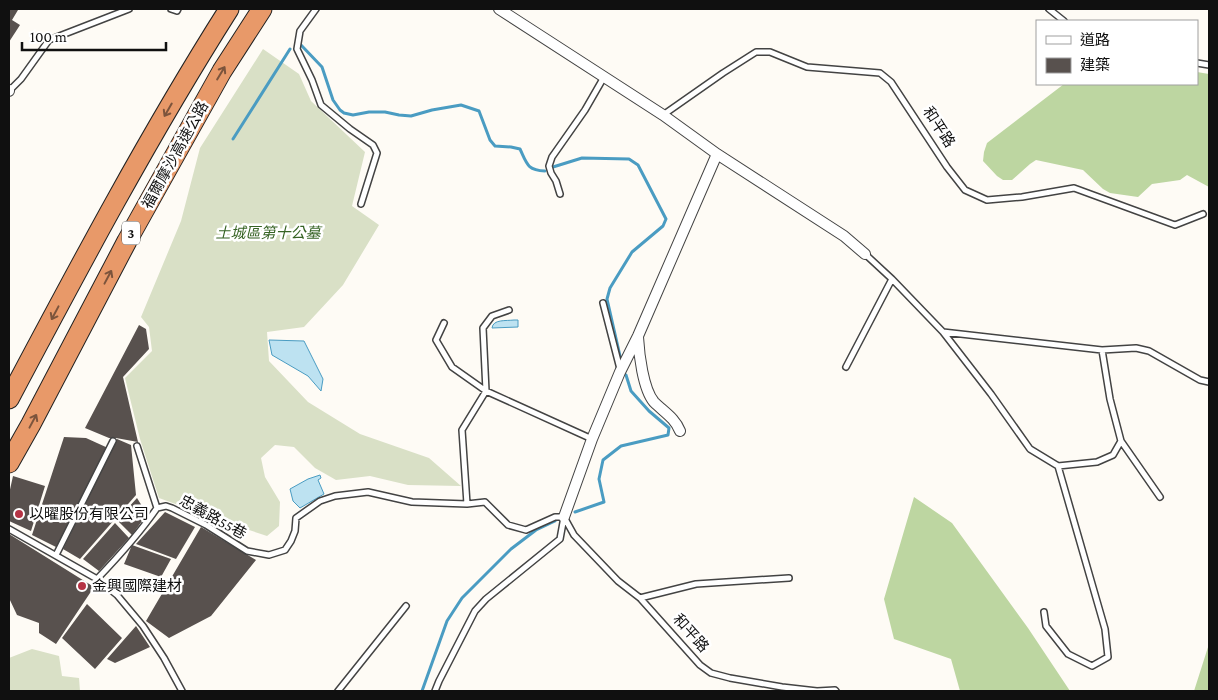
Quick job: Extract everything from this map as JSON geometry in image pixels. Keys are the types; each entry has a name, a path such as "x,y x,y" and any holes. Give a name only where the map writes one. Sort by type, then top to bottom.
{"highway":[{"name":"福爾摩沙高速公路","path":"9,399 102,225 199,56 229,9"},
{"name":"福爾摩沙高速公路","path":"9,463 127,241 222,72 262,9"}],"street":[{"path":"499,9 663,115 718,154 844,236 865,254"},
{"path":"564,517 592,439 620,372 638,336 718,154"},
{"path":"638,336 640,358 647,387 653,400 677,423 680,431"}],"lane":[{"path":"9,91 21,79 49,40 129,9"},
{"path":"171,9 176,11 178,9"},
{"path":"316,9 300,31 297,49 312,80 321,105 373,145 377,153 360,204"},
{"path":"1049,9 1063,20"},
{"name":"和平路","path":"663,115 756,52 770,52 807,67 880,73 891,82 947,167 965,190 987,200 1022,197 1074,188 1175,225 1203,214"},
{"path":"560,194 548,166 604,77"},
{"path":"865,254 943,332 992,394 1030,449 1058,466 1096,462 1113,456 1121,442"},
{"path":"846,367 892,279"},
{"path":"603,303 620,372"},
{"path":"435,691 438,681 475,611 486,598 560,539 564,517 555,517 526,530 508,525 484,502 467,504 462,430 486,391 483,328 492,316 509,310"},
{"path":"444,323 436,340 452,367 486,391 592,439"},
{"path":"943,332 1102,350 1136,348 1149,351 1200,380 1209,382"},
{"path":"1102,350 1110,399 1121,442 1160,497"},
{"path":"56,555 113,441"},
{"path":"137,446 157,508"},
{"path":"1044,612 1046,626 1068,654 1092,666 1108,657 1104,629 1058,466"},
{"name":"忠義路55巷","path":"97,579 127,548 157,508 166,506 206,526 248,551 269,555 285,550 295,531 296,518 300,514 320,501 335,496 368,492 412,502 467,504"},
{"name":"和平路","path":"564,517 574,535 618,581 640,598 700,665 711,672 730,678 782,687 836,691"},
{"path":"9,529 97,579 117,595 142,626 164,658 182,691"},
{"path":"640,598 696,584 789,578"},
{"path":"338,691 406,606"}],"green space":[{"name":"土城區第十公墓","path":"263,49 299,74 311,101 365,152 352,206 379,225 343,285 304,327 267,332 269,361 308,402 360,434 429,458 461,486 408,485 370,476 336,480 315,468 294,447 275,445 261,458 265,477 280,502 279,526 267,536 159,498 140,439 125,378 152,351 149,327 141,317 181,221 200,148"},
{"path":"1198,72 1209,74 1209,187 1187,175 1180,180 1152,184 1138,197 1110,193 1083,170 1036,160 1012,180 1003,180 983,161 987,143 1063,85 1198,85"},
{"path":"914,497 952,523 1028,628 1070,691 960,691 951,659 894,639 884,599"},
{"path":"1209,644 1209,691 1194,691"},
{"path":"32,649 59,656 62,676 79,678 80,691 9,691 9,658"}],"water":[{"path":"518,320 518,327 492,328 497,322"},
{"path":"269,340 304,341 323,379 321,391 308,376 272,355"},
{"path":"320,475 321,478 318,480 324,494 300,508 293,501 290,489"}],"building":[{"path":"9,9 18,10 12,20 20,25 9,42"},
{"path":"139,325 146,329 149,349 123,377 138,442 109,438 85,428"},
{"path":"64,437 86,438 108,448 58,548 32,535"},
{"path":"117,439 131,445 136,495 80,559 63,549"},
{"path":"13,476 45,486 31,531 9,521 9,494"},
{"path":"137,498 147,514 132,535 117,520"},
{"path":"165,512 195,527 176,559 136,544"},
{"path":"115,523 129,538 99,571 83,559"},
{"path":"201,527 256,560 211,616 169,638 146,621"},
{"path":"9,534 94,587 56,644 39,633 39,623 17,615 9,598"},
{"path":"132,545 171,559 161,577 124,564"},
{"path":"87,604 122,638 95,669 62,638"},
{"path":"136,626 150,647 115,663 107,659"}],"waterway":[{"path":"301,45 322,67 333,100 344,113 353,115 385,112 411,116 461,105 479,111 490,140 495,146 520,149 524,159 531,168 545,171"},
{"path":"233,139 290,49"},
{"path":"553,167 582,158 629,159 638,165 666,219 663,226 632,252 610,288 607,299 620,356"},
{"path":"575,512 604,502 599,479 603,460 621,446 668,435 669,428 649,411 631,391 626,375"},
{"path":"422,691 447,621 462,598 511,549 536,530 555,521"}],"place":[{"name":"以曜股份有限公司","path":"19,514"},
{"name":"金興國際建材","path":"82,586"}]}
